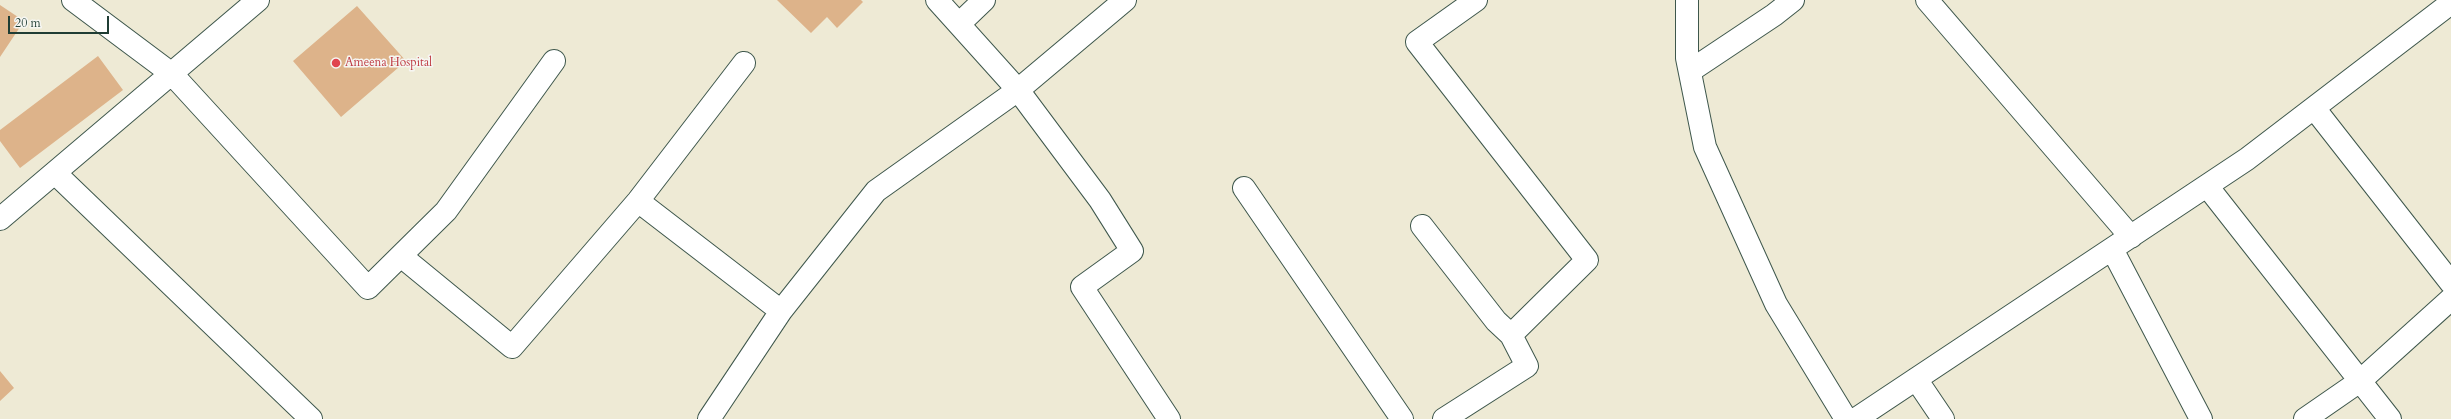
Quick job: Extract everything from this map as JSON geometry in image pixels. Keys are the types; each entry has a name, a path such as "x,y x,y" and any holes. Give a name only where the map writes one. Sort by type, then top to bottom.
{"street":[{"path":"72,0 172,74 368,288 446,211 554,61"},
{"path":"0,219 258,0"},
{"path":"937,0 1018,90 1100,200 1132,251 1082,287 1169,419"},
{"path":"959,24 984,0"},
{"path":"709,419 780,312 876,191 1018,90 1125,0"},
{"path":"1476,0 1417,42 1587,260 1511,335"},
{"path":"1687,0 1687,58 1705,147 1776,304 1846,419"},
{"path":"1690,71 1774,15 1793,0"},
{"path":"1927,0 2131,237"},
{"path":"1856,419 2247,159 2451,4"},
{"path":"401,256 512,347 638,201 744,64"},
{"path":"2314,108 2451,283"},
{"path":"55,172 311,419"},
{"path":"2207,186 2390,419"},
{"path":"1244,188 1402,419"},
{"path":"638,201 780,312"},
{"path":"1422,226 1496,321 1511,335 1527,366 1444,419"},
{"path":"2112,249 2201,419"},
{"path":"2305,419 2360,381 2451,299"},
{"path":"1916,379 1943,419"}],"building":[{"path":"777,0 861,0 863,2 837,28 827,17 811,33"},
{"path":"0,5 24,21 0,57"},
{"path":"357,6 406,61 341,117 293,61"},
{"path":"98,56 123,90 20,168 0,141 0,130"},
{"path":"0,371 14,388 0,401"}],"place":[{"name":"Ameena Hospital","path":"336,63"}]}
